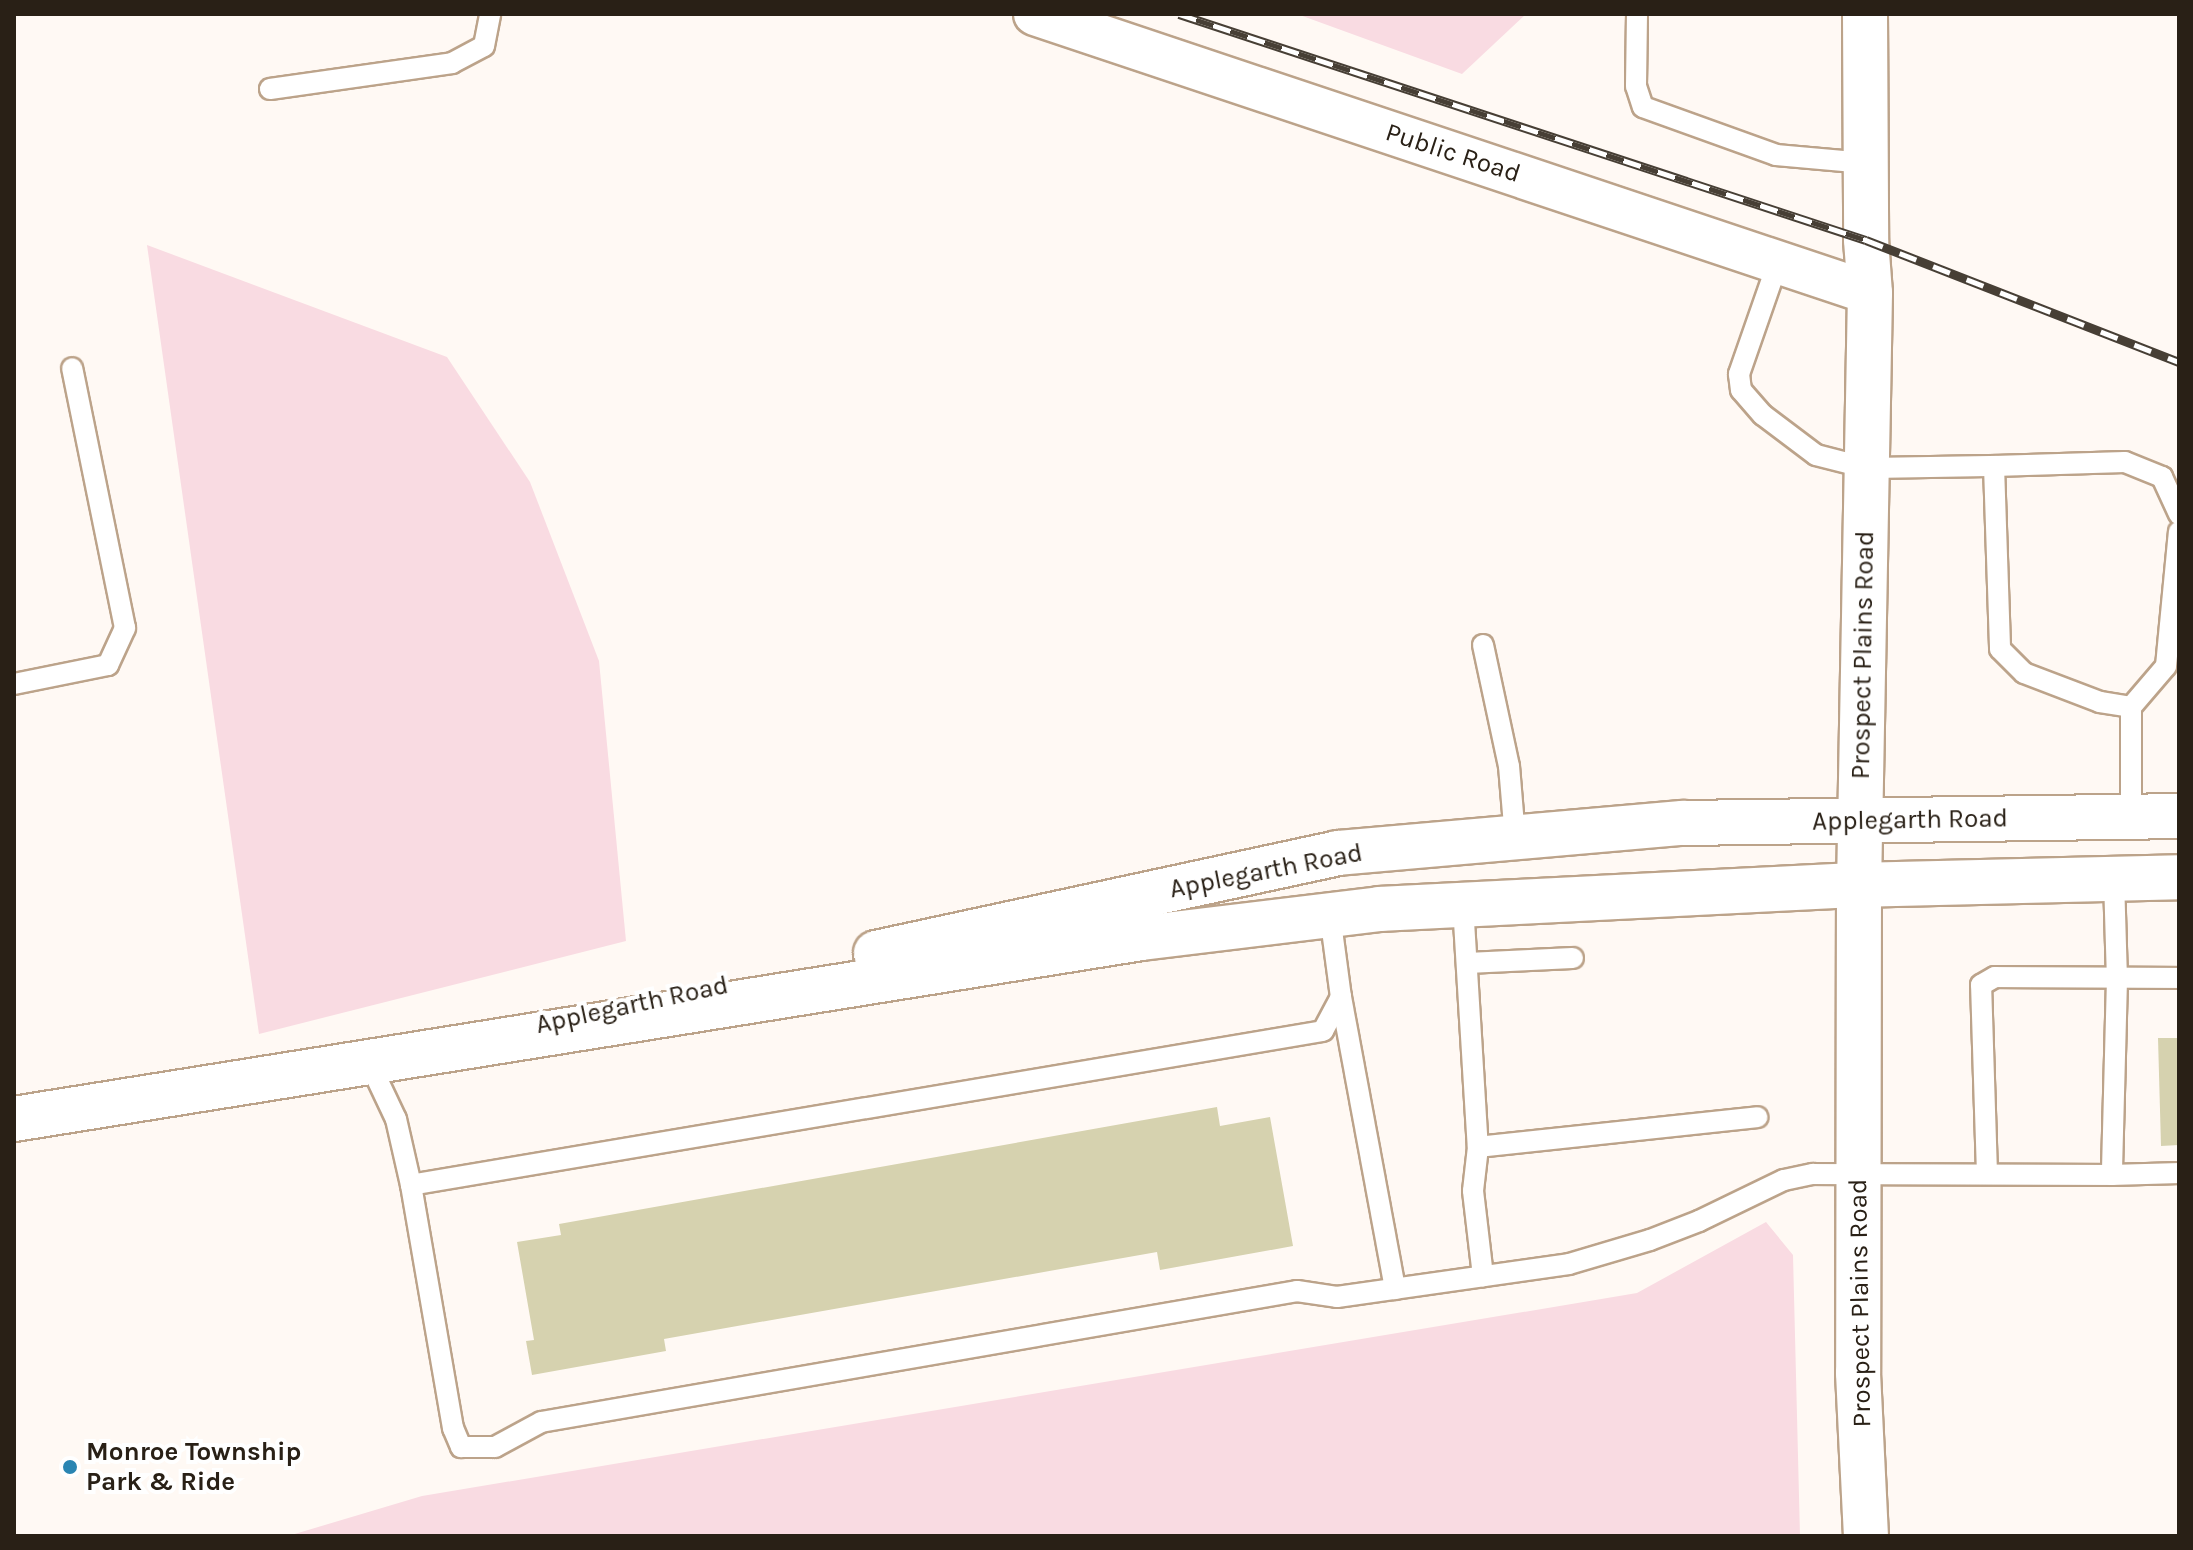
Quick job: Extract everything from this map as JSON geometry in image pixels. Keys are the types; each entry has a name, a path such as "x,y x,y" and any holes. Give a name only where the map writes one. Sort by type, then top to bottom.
{"main road":[{"name":"Prospect Plains Road","path":"1865,14 1870,293 1859,885 1858,1373 1866,1536"},
{"name":"Applegarth Road","path":"369,1062 1338,853 1683,823 2179,816"},
{"name":"Applegarth Road","path":"14,1118 1141,938 1330,915 1463,905 1859,885 2179,877"}],"street":[{"name":"Public Road","path":"1035,14 1870,293"}],"lane":[{"path":"270,89 452,63 484,46 490,14"},
{"path":"1637,14 1636,86 1643,107 1776,155 1866,163"},
{"path":"1778,262 1739,374 1741,390 1763,415 1816,455 1867,468 2125,462 2162,477 2179,514"},
{"path":"14,684 108,665 125,628 72,368"},
{"path":"1994,466 2000,649 2024,673 2100,702 2131,707"},
{"path":"2131,817 2131,707 2166,666 2179,532"},
{"path":"1483,645 1509,766 1515,838"},
{"path":"2112,1175 2117,979 2114,879"},
{"path":"1463,905 1478,1147 1473,1191 1483,1276"},
{"path":"1330,915 1341,997 1395,1289"},
{"path":"1467,963 1573,958"},
{"path":"1987,1174 1981,985 1995,977 2179,978"},
{"path":"411,1185 1323,1031 1341,997"},
{"path":"369,1062 396,1119 411,1185 453,1428 461,1447 476,1450 495,1447 541,1422 1297,1291 1337,1297 1601,1257 1699,1221 1784,1180 1813,1174 2179,1173"},
{"path":"1478,1147 1757,1117"}],"shaded area":[{"path":"1297,14 1526,14 1462,74"},
{"path":"147,245 447,357 530,482 599,661 626,941 259,1034"},
{"path":"1766,1222 1793,1255 1800,1536 288,1536 422,1496 1637,1293"}],"building":[{"path":"2158,1038 2179,1038 2179,1145 2161,1146"},
{"path":"1217,1107 1220,1126 1270,1117 1293,1246 1160,1270 1157,1252 664,1339 666,1351 532,1375 526,1341 534,1340 517,1242 561,1235 559,1224"}],"railway":[{"path":"1179,14 1866,240 2179,362"}],"place":[{"name":"Monroe Township Park & Ride","path":"70,1467"}]}
